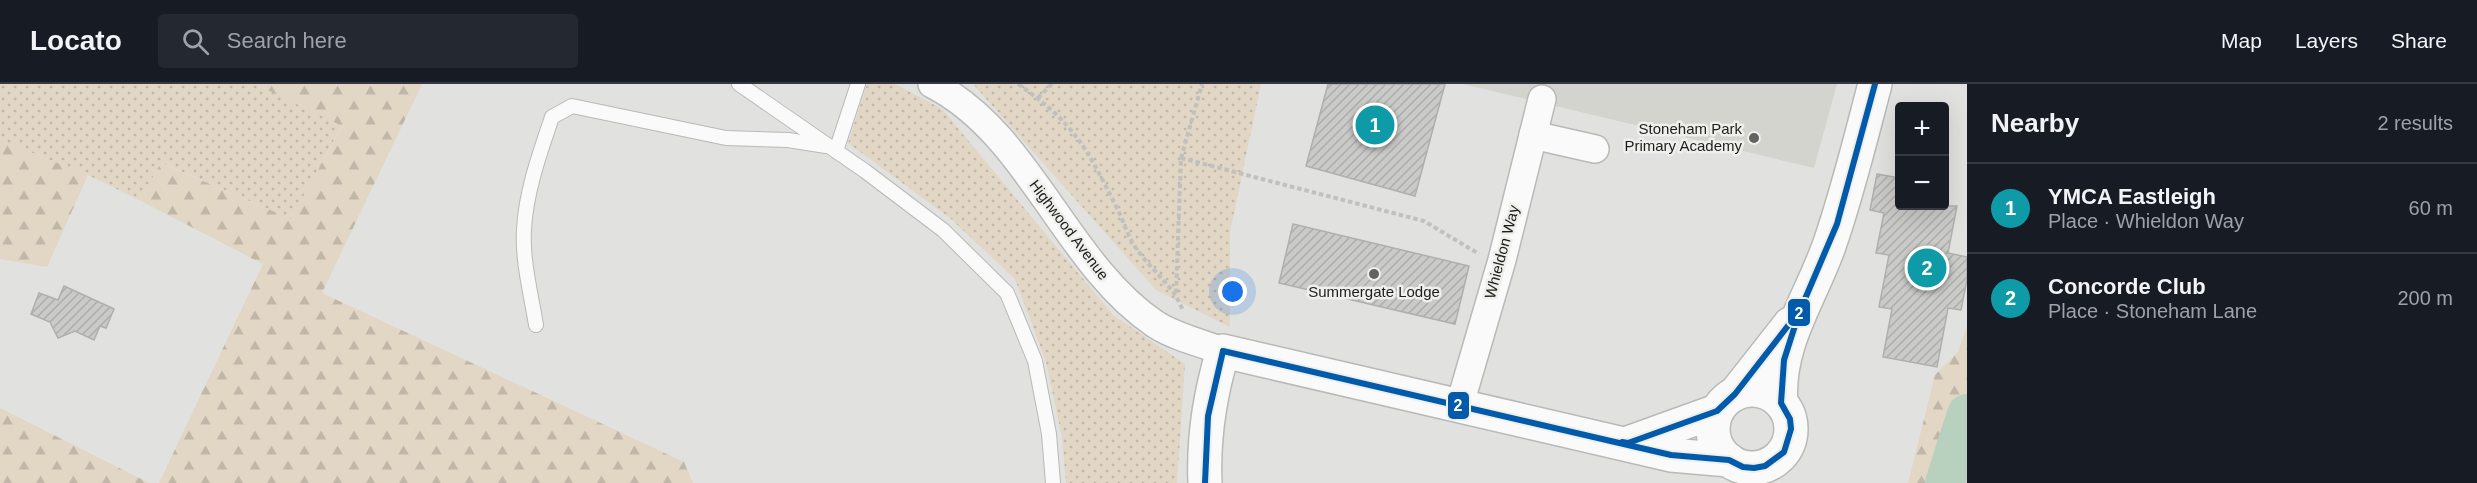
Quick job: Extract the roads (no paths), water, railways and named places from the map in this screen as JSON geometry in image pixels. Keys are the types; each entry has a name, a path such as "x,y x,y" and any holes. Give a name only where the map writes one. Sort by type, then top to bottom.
{"street":[{"name":"Highwood Avenue","path":"932,84 952,95 996,137 1112,288 1156,324 1223,351"},
{"path":"1781,403 1780,389 1784,360 1799,313 1837,224 1875,84"},
{"name":"Whieldon Way","path":"1460,404 1500,267 1543,92"},
{"path":"1533,135 1595,149"},
{"path":"1742,470 1721,453 1713,432 1726,402 1799,313"},
{"path":"1205,483 1206,425 1223,351 1742,470 1765,466 1785,467 1791,429 1790,419 1781,403 1771,395 1759,391 1726,402 1667,431 1628,443"}],"lane":[{"path":"740,84 834,149 943,230 1007,294 1035,361 1049,434 1053,483"},
{"path":"834,149 858,84"},
{"path":"536,325 524,230 528,198 552,117 572,106 726,138 788,140 834,149"}],"waterway":[{"path":"1945,483 1967,414"}],"place":[{"name":"YMCA Eastleigh","path":"1375,125"},
{"name":"Stoneham Park Primary Academy","path":"1754,138"},
{"name":"Concorde Club","path":"1927,268"},
{"name":"Summergate Lodge","path":"1374,274"}]}
